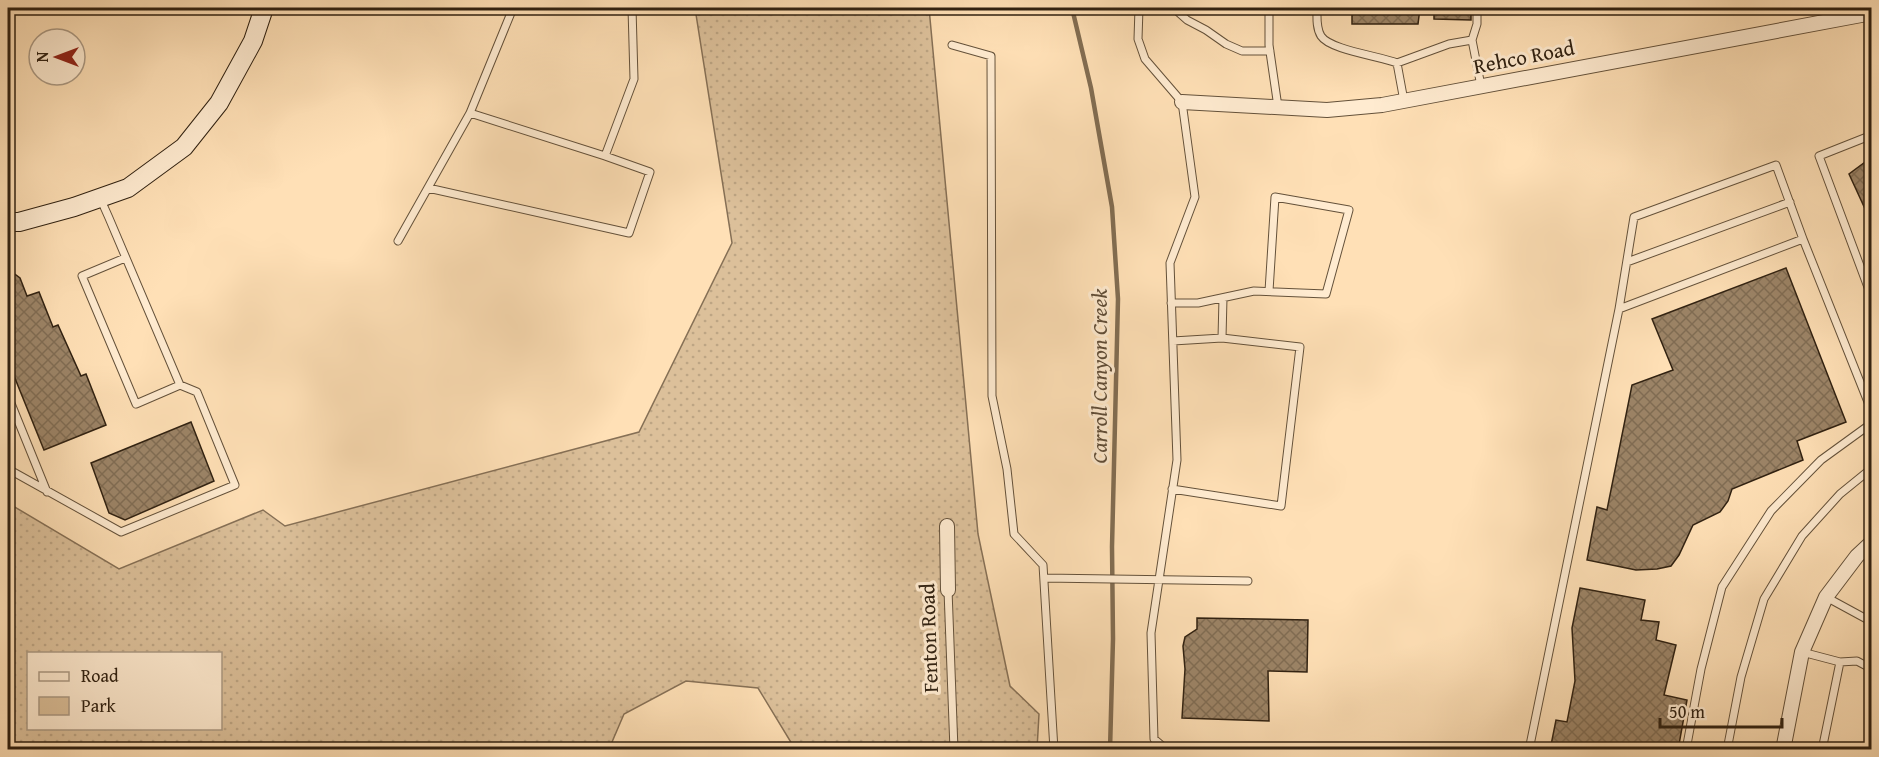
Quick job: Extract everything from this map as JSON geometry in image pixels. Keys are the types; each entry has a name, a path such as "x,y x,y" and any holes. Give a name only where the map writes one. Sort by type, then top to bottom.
{"street":[{"path":"8,222 19,222 74,207 128,188 184,147 219,103 253,41 264,8"},
{"name":"Rehco Road","path":"1182,102 1327,110 1382,105 1872,13"},
{"name":"Fenton Road","path":"947,526 948,590"},
{"path":"1783,750 1802,652 1826,597 1857,556 1872,542"}],"lane":[{"path":"398,241 470,113 513,8"},
{"path":"605,156 634,79 632,8"},
{"path":"1139,8 1138,39 1145,59 1182,102 1195,197 1170,263 1177,460 1151,633 1154,739 1167,750"},
{"path":"1178,8 1178,12 1187,20 1226,44 1242,51 1270,51"},
{"path":"1269,8 1270,51 1278,108"},
{"path":"1317,8 1318,26 1322,37 1332,44 1397,63 1449,44 1472,40"},
{"path":"1477,8 1477,24 1472,40 1481,86"},
{"path":"952,45 991,56 992,396 1007,469 1014,534 1043,565 1054,750"},
{"path":"1397,63 1404,101"},
{"path":"428,188 629,233 650,172 470,113"},
{"path":"1872,135 1819,156 1872,298"},
{"path":"1529,750 1618,309 1634,217 1776,165 1872,412"},
{"path":"1171,303 1198,303 1254,291 1326,294 1349,210 1275,197 1269,291"},
{"path":"8,469 121,532 236,485 197,392 180,385 100,198"},
{"path":"1627,262 1790,202"},
{"path":"1618,309 1803,239"},
{"path":"126,258 82,276 136,404 180,385"},
{"path":"1222,338 1223,298"},
{"path":"1172,489 1281,506 1300,347 1222,338 1173,341"},
{"path":"8,396 47,492"},
{"path":"1686,750 1701,669 1722,587 1771,511 1821,460 1872,423"},
{"path":"1727,750 1741,677 1764,599 1802,536 1840,495 1872,468"},
{"path":"1044,578 1248,581"},
{"name":"Fenton Road","path":"948,590 954,750"},
{"path":"1826,597 1872,622"},
{"path":"1802,652 1840,662 1857,661 1872,669"},
{"path":"1822,750 1840,662"}],"green space":[{"path":"695,8 929,8 978,534 1010,686 1039,714 1037,749 795,749 758,688 686,681 624,714 609,749 8,750 8,503 119,569 263,510 285,526 639,432 732,243"}],"building":[{"path":"1352,8 1420,8 1418,24 1352,24"},
{"path":"1434,8 1471,8 1471,20 1434,19"},
{"path":"1872,157 1872,224 1849,174"},
{"path":"1786,268 1846,422 1797,441 1803,460 1732,489 1728,501 1720,512 1693,525 1679,555 1671,566 1636,570 1587,560 1597,507 1607,510 1632,385 1673,370 1652,319"},
{"path":"8,269 20,278 27,296 39,292 53,327 58,325 81,376 86,374 106,425 44,450 8,361"},
{"path":"191,422 214,481 125,520 109,513 91,463"},
{"path":"1580,588 1645,600 1641,620 1659,622 1656,640 1676,645 1664,695 1687,700 1678,750 1550,750 1556,720 1567,722 1575,681 1572,628"},
{"path":"1197,618 1308,620 1307,672 1268,671 1269,721 1182,718 1185,669 1183,646 1185,637 1197,629"}],"waterway":[{"name":"Carroll Canyon Creek","path":"1072,8 1091,88 1112,207 1118,299 1110,750"}]}
